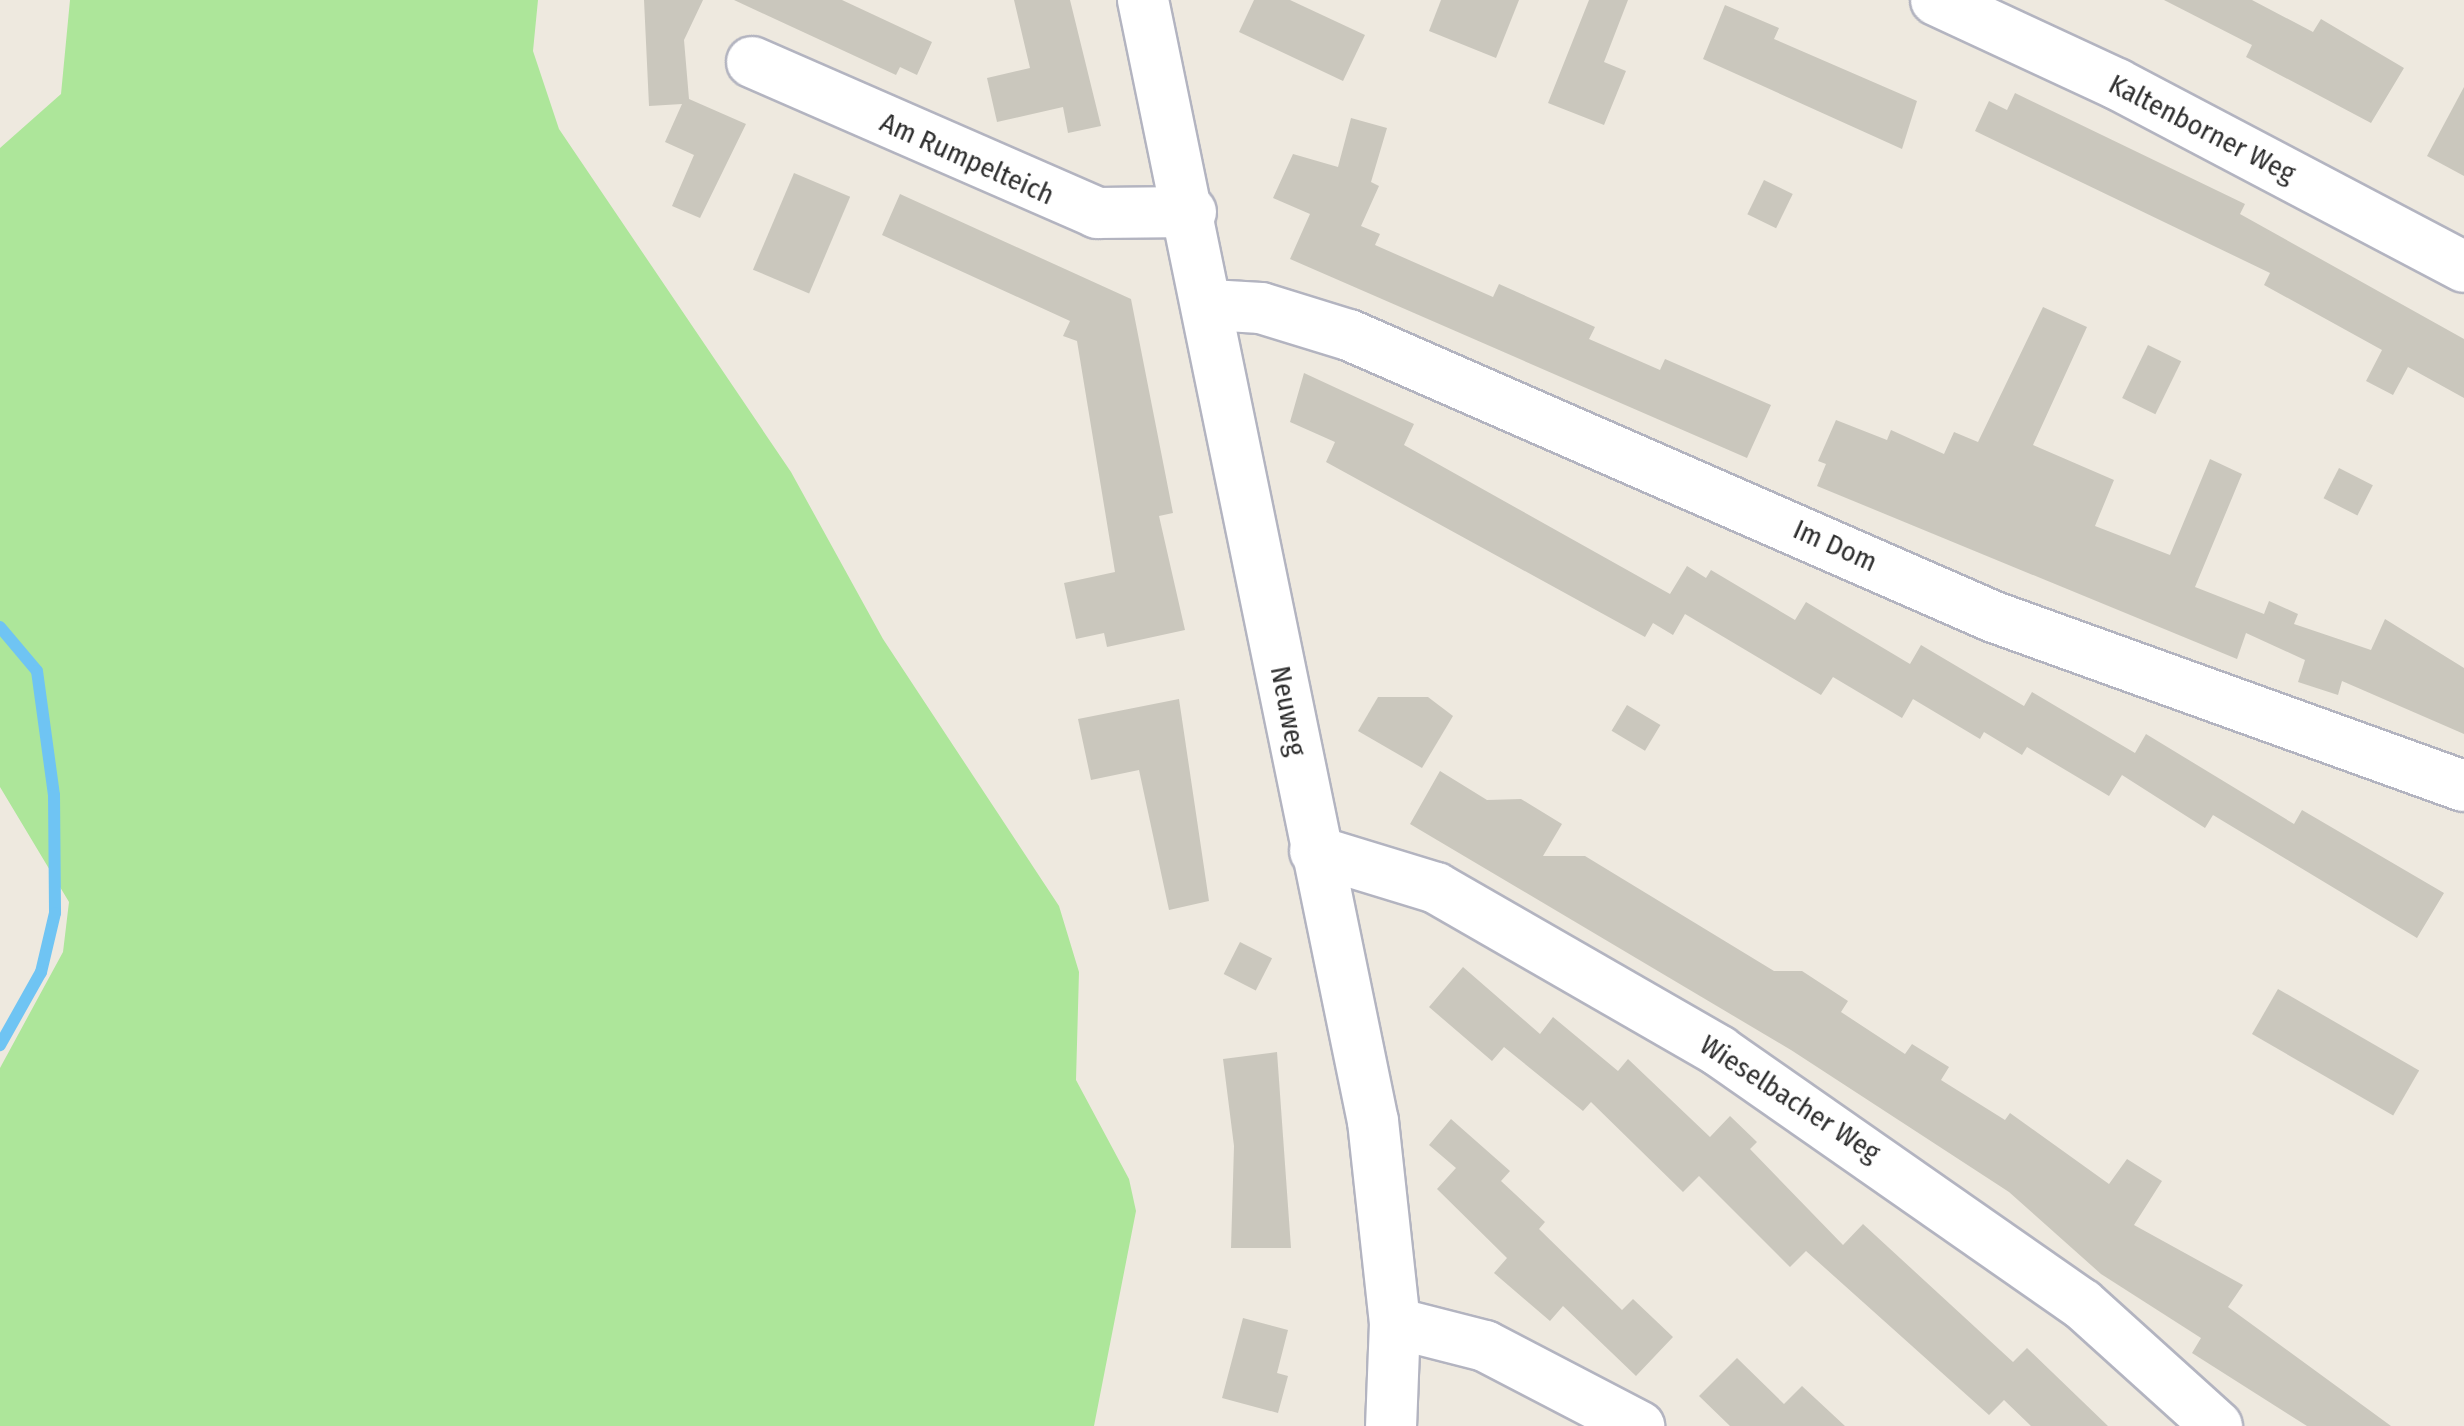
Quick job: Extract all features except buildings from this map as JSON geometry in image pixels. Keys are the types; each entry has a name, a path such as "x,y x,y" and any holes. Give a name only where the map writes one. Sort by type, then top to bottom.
{"street":[{"name":"Neuweg","path":"1143,0 1210,305 1315,851 1373,1121 1396,1323 1391,1426"},
{"name":"Kaltenborner Weg","path":"1936,0 2117,84 2464,267"},
{"name":"Am Rumpelteich","path":"752,62 1098,213 1190,212"},
{"name":"Im Dom","path":"1210,305 1261,308 1349,335 1994,617 2464,786"},
{"name":"Wieselbacher Weg","path":"1315,851 1436,888 1719,1050 2082,1304 2217,1426"},
{"path":"1396,1323 1485,1346 1638,1426"}],"green space":[{"path":"70,0 538,0 533,51 559,129 791,472 883,639 1059,906 1079,972 1076,1080 1129,1179 1136,1211 1094,1426 0,1426 0,1068 63,952 69,902 0,787 0,148 61,94"}],"waterway":[{"path":"0,627 37,671 54,795 55,913 41,972 0,1045"}]}
